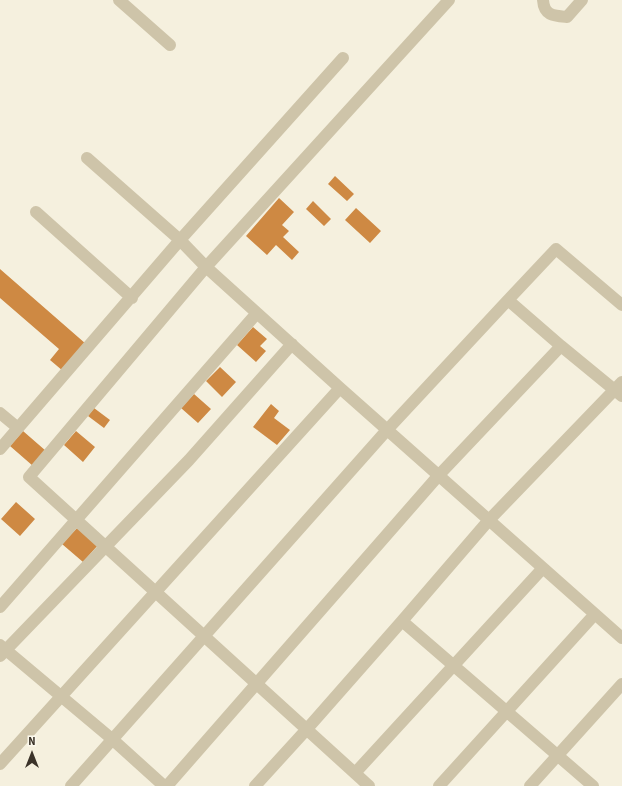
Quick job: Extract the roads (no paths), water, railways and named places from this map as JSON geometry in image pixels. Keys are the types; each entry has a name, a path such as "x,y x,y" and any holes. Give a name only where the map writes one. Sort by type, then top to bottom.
{"street":[{"path":"119,0 170,45"},
{"path":"369,786 29,477 206,267 449,0"},
{"path":"543,0 546,11 552,16 567,17 582,0"},
{"path":"0,449 132,298 180,240 343,58"},
{"path":"87,158 180,240 206,267 340,388 622,638"},
{"path":"36,212 132,298"},
{"path":"71,786 387,430 556,249 622,305"},
{"path":"255,786 489,520 620,389 560,346 508,300"},
{"path":"0,607 257,313"},
{"path":"164,786 61,696 2,650 106,546 188,460 292,344"},
{"path":"167,786 438,475 560,346"},
{"path":"0,764 340,388"},
{"path":"0,413 18,428"},
{"path":"355,773 543,568"},
{"path":"439,786 595,614"},
{"path":"402,620 593,786"},
{"path":"530,786 622,684"}]}
